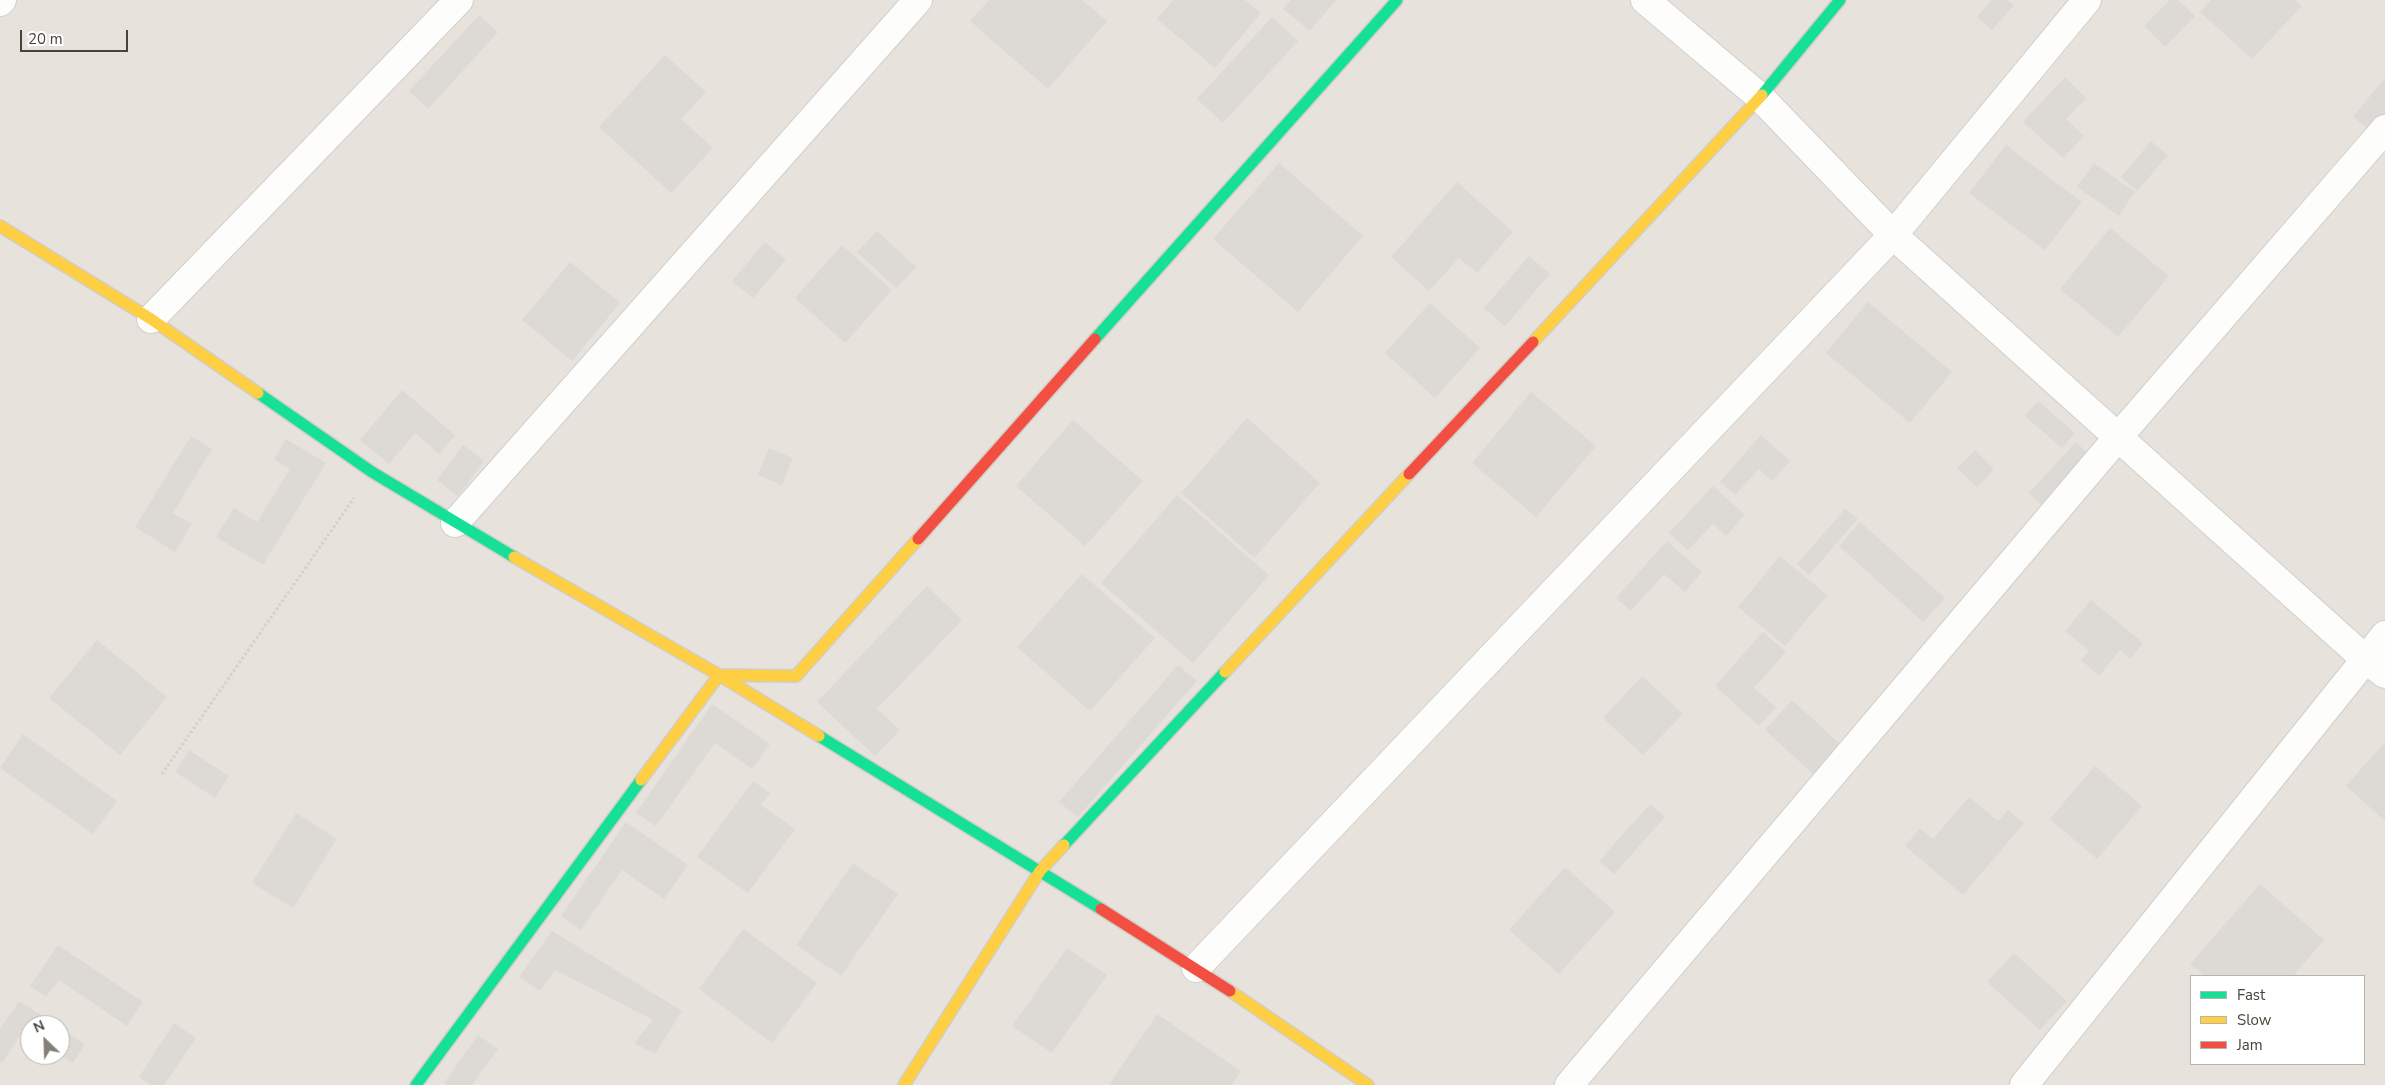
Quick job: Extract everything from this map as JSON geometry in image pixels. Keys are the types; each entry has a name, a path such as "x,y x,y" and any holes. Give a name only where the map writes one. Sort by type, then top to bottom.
{"street":[{"path":"151,319 459,0"},
{"path":"455,523 918,0"},
{"path":"719,675 796,676 1397,0"},
{"path":"1645,0 1760,97 1893,235 2375,666"},
{"path":"904,1085 1040,871 1760,97 1840,0"},
{"path":"1196,968 1893,235 2087,0"},
{"path":"1569,1085 2119,436 2385,129"},
{"path":"0,226 151,319 372,472 455,523 719,675 1040,871 1196,968 1368,1085"},
{"path":"2024,1085 2375,666 2385,635"},
{"path":"416,1085 719,675"}],"path":[{"path":"162,774 372,472"}],"shaded area":[{"path":"0,0 2385,0 2385,1085 0,1085"}],"building":[{"path":"989,0 1082,0 1107,21 1048,89 970,21"},
{"path":"1173,0 1245,0 1261,13 1215,68 1157,19"},
{"path":"1291,0 1336,0 1310,31 1283,9"},
{"path":"1992,0 2007,0 2014,5 1992,30 1977,17"},
{"path":"2170,0 2178,0 2195,16 2165,47 2144,26"},
{"path":"2211,0 2295,0 2302,6 2252,59 2200,12"},
{"path":"479,15 498,32 428,109 409,91"},
{"path":"1272,17 1298,41 1223,123 1197,99"},
{"path":"665,55 706,92 681,119 713,148 671,193 599,127"},
{"path":"2065,77 2086,98 2066,119 2084,136 2063,158 2023,122"},
{"path":"2385,78 2385,118 2373,133 2353,117"},
{"path":"2151,141 2168,155 2137,191 2121,177"},
{"path":"2006,145 2082,202 2045,250 1969,193"},
{"path":"1279,163 1363,236 1298,312 1213,239"},
{"path":"2094,163 2135,192 2119,216 2077,187"},
{"path":"1457,182 1513,232 1477,273 1459,258 1429,291 1391,257"},
{"path":"2110,228 2169,276 2118,337 2060,289"},
{"path":"877,231 916,267 896,288 857,252"},
{"path":"765,242 786,260 753,298 732,281"},
{"path":"842,245 892,290 845,343 795,298"},
{"path":"1529,256 1550,274 1505,326 1484,308"},
{"path":"570,262 620,303 572,361 522,320"},
{"path":"1868,302 1952,372 1910,423 1826,353"},
{"path":"1430,303 1480,348 1435,398 1385,353"},
{"path":"402,390 455,435 439,454 415,433 389,464 360,440"},
{"path":"1531,392 1596,446 1536,517 1472,463"},
{"path":"2038,401 2075,433 2062,448 2025,416"},
{"path":"1247,418 1320,483 1254,558 1181,493"},
{"path":"1073,420 1143,481 1085,546 1016,486"},
{"path":"1761,435 1790,461 1772,481 1759,469 1735,495 1720,482"},
{"path":"191,436 212,449 173,513 192,524 175,552 135,527"},
{"path":"286,439 326,463 263,565 216,537 234,508 257,522 290,469 274,459"},
{"path":"2076,442 2092,457 2045,508 2029,493"},
{"path":"463,445 484,461 458,496 437,480"},
{"path":"769,448 793,458 782,485 758,475"},
{"path":"1975,450 1994,469 1977,487 1957,468"},
{"path":"1713,486 1745,515 1726,536 1713,524 1688,550 1669,533"},
{"path":"1177,495 1269,575 1193,663 1101,583"},
{"path":"1845,509 1858,519 1809,575 1797,564"},
{"path":"1860,522 1945,598 1923,622 1839,546"},
{"path":"1667,541 1702,572 1685,592 1664,574 1631,611 1616,598"},
{"path":"1780,556 1827,595 1785,646 1738,607"},
{"path":"1082,574 1155,638 1090,711 1017,647"},
{"path":"927,586 962,620 877,709 900,730 875,756 817,702"},
{"path":"2091,600 2143,643 2130,659 2120,650 2099,676 2081,660 2089,651 2065,631"},
{"path":"1763,632 1786,652 1754,688 1776,707 1759,726 1715,686"},
{"path":"97,640 167,697 120,755 49,698"},
{"path":"1178,665 1197,681 1078,817 1059,802"},
{"path":"1642,676 1683,714 1643,755 1603,718"},
{"path":"1792,700 1840,744 1813,774 1765,730"},
{"path":"712,704 770,744 752,769 715,743 656,826 636,813"},
{"path":"23,734 117,801 93,834 0,768"},
{"path":"2385,742 2385,821 2346,786"},
{"path":"189,750 229,776 215,798 175,772"},
{"path":"2095,766 2142,806 2097,859 2050,819"},
{"path":"753,781 770,793 761,805 795,829 748,893 697,857"},
{"path":"1969,797 1998,821 2008,810 2024,823 1963,895 1905,846 1920,828 1933,839"},
{"path":"1650,804 1665,817 1614,874 1599,861"},
{"path":"296,813 337,839 293,908 252,883"},
{"path":"626,822 688,865 664,899 622,870 581,930 561,916"},
{"path":"853,863 898,894 841,976 796,945"},
{"path":"1565,867 1615,912 1559,974 1509,930"},
{"path":"2260,884 2324,940 2294,975 2204,975 2190,964"},
{"path":"743,929 817,983 772,1043 699,989"},
{"path":"552,931 682,1011 655,1054 634,1043 653,1020 555,970 540,991 519,977"},
{"path":"58,945 143,1002 127,1026 59,980 46,997 30,986"},
{"path":"1067,948 1107,975 1052,1053 1012,1026"},
{"path":"2014,953 2067,1001 2040,1030 1987,982"},
{"path":"19,1001 41,1015 20,1015 20,1036 2,1063 0,1061 0,1029"},
{"path":"1157,1014 1241,1071 1232,1085 1109,1085"},
{"path":"174,1023 196,1038 164,1085 150,1085 139,1077"},
{"path":"70,1034 85,1044 73,1063 70,1061"},
{"path":"478,1035 498,1049 472,1085 447,1085 444,1083"}],"traffic: fast":[{"path":"1095,339 1397,0"},
{"path":"1762,95 1840,0"},
{"path":"258,393 372,472 514,557"},
{"path":"1064,845 1225,672"},
{"path":"819,736 1101,909"},
{"path":"416,1085 641,780"}],"traffic: slow":[{"path":"1533,342 1762,95"},
{"path":"0,226 151,319 258,393"},
{"path":"1225,672 1409,474"},
{"path":"641,780 719,675 796,676 918,539"},
{"path":"514,557 719,675 819,736"},
{"path":"904,1085 1040,871 1064,845"},
{"path":"1230,991 1368,1085"}],"traffic: jam":[{"path":"918,539 1095,339"},
{"path":"1409,474 1533,342"},
{"path":"1101,909 1230,991"}]}
